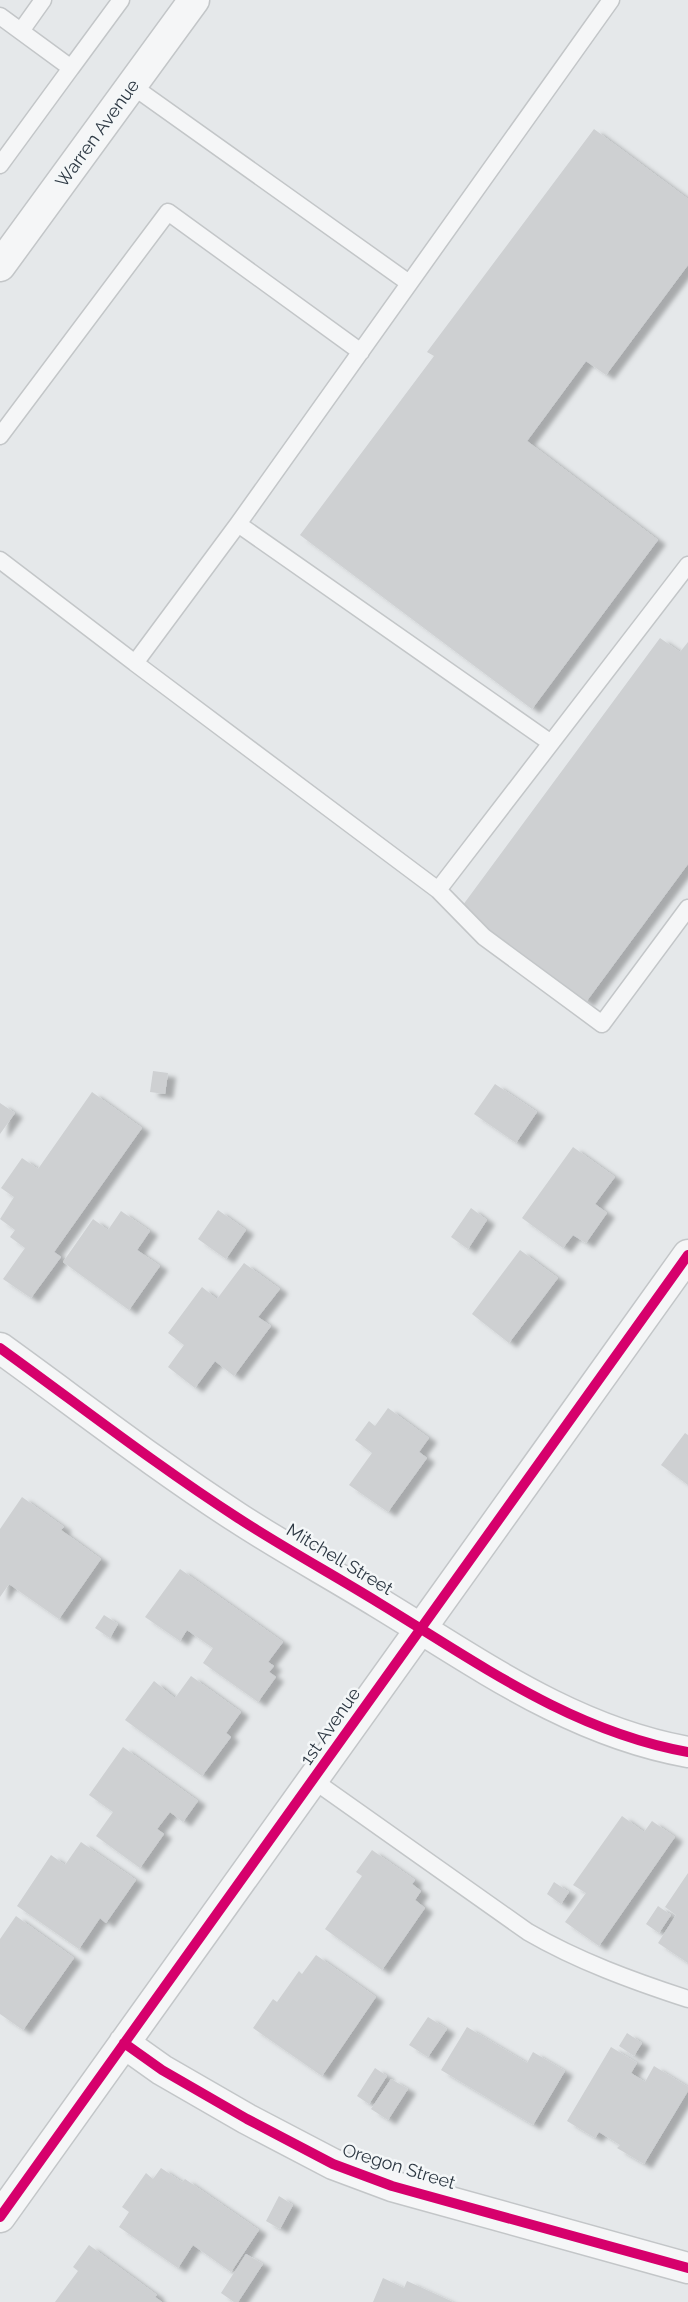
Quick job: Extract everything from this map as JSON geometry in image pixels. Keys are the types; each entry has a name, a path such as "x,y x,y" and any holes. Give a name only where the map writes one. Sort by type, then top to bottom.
{"street":[{"name":"Warren Avenue","path":"0,266 194,0"},
{"name":"1st Avenue","path":"0,2217 688,1255"},
{"name":"Mitchell Street","path":"0,1348 237,1518 511,1683 632,1740 688,1752"},
{"name":"Oregon Street","path":"124,2043 162,2070 333,2164 392,2186 688,2268"}],"lane":[{"path":"21,31 43,0"},
{"path":"0,165 121,0"},
{"path":"135,663 238,524 611,0"},
{"path":"0,16 71,68"},
{"path":"131,85 410,283"},
{"path":"0,436 168,212 361,352"},
{"path":"238,524 551,743"},
{"path":"0,560 438,890 484,937 602,1024 688,908"},
{"path":"438,890 688,565"},
{"path":"313,1780 540,1938 574,1956 688,1999"}],"building":[{"path":"594,129 688,199 688,265 606,375 586,361 527,441 658,540 532,709 300,535 434,356 427,352"},
{"path":"660,638 680,652 688,642 688,864 586,1002 460,909"},
{"path":"153,1071 168,1073 165,1094 150,1092"},
{"path":"495,1084 537,1112 516,1143 474,1114"},
{"path":"92,1092 142,1128 54,1252 61,1257 31,1298 3,1279 25,1248 10,1237 15,1230 0,1219 14,1197 1,1188 22,1158 38,1169"},
{"path":"0,1103 15,1113 0,1134"},
{"path":"573,1147 615,1177 595,1204 607,1213 586,1243 573,1235 563,1248 522,1218"},
{"path":"471,1208 487,1220 468,1249 451,1237"},
{"path":"218,1210 246,1230 226,1259 198,1239"},
{"path":"121,1211 150,1231 137,1250 160,1266 129,1310 63,1262 93,1219 108,1230"},
{"path":"520,1250 558,1278 509,1343 472,1314"},
{"path":"244,1263 280,1289 258,1317 271,1326 234,1376 215,1361 195,1388 168,1367 184,1345 168,1333 202,1287 217,1299"},
{"path":"388,1408 429,1438 419,1452 427,1458 388,1512 349,1485 372,1453 355,1440 369,1421 375,1426"},
{"path":"685,1433 688,1435 688,1485 661,1465"},
{"path":"22,1497 64,1527 61,1530 101,1559 59,1619 9,1584 0,1597 0,1529"},
{"path":"180,1569 283,1642 268,1662 274,1666 269,1672 276,1677 258,1702 203,1663 213,1648 187,1630 180,1641 145,1617"},
{"path":"104,1615 118,1624 110,1638 95,1628"},
{"path":"191,1676 241,1712 226,1733 231,1737 202,1776 125,1720 154,1681 175,1698"},
{"path":"123,1747 198,1801 183,1822 170,1812 157,1829 164,1834 140,1868 96,1836 113,1812 89,1795"},
{"path":"622,1816 644,1832 652,1821 675,1837 599,1946 565,1922 586,1893 573,1885"},
{"path":"81,1842 136,1880 106,1923 100,1918 79,1949 17,1906 51,1855 65,1865"},
{"path":"372,1850 415,1880 412,1884 421,1891 415,1900 425,1908 382,1970 325,1929 362,1876 356,1872"},
{"path":"688,1873 688,1963 658,1943 676,1915 665,1907"},
{"path":"554,1882 569,1892 561,1904 547,1894"},
{"path":"658,1906 671,1915 659,1933 646,1924"},
{"path":"16,1916 74,1958 23,2030 0,2014 0,1939"},
{"path":"316,1955 376,1997 322,2076 253,2028 273,1999 277,2002 299,1971 302,1974"},
{"path":"428,2017 447,2029 428,2057 409,2045"},
{"path":"467,2027 527,2063 533,2052 565,2071 533,2125 441,2070"},
{"path":"627,2033 642,2043 634,2056 619,2046"},
{"path":"611,2047 637,2063 631,2073 645,2082 654,2066 688,2087 644,2164 617,2148 620,2145 599,2132 595,2138 567,2121"},
{"path":"375,2068 387,2076 369,2104 357,2096"},
{"path":"391,2079 408,2089 388,2120 371,2109"},
{"path":"161,2168 182,2182 185,2179 259,2230 231,2272 193,2245 178,2268 119,2227 129,2212 122,2207 146,2173 153,2179"},
{"path":"279,2196 293,2205 280,2229 266,2221"},
{"path":"89,2245 157,2295 155,2297 162,2302 55,2302 78,2271 73,2267"},
{"path":"246,2254 263,2264 238,2302 234,2302 221,2293"},
{"path":"383,2278 404,2288 407,2281 453,2302 373,2302"}],"cycle path":[{"path":"0,2217 688,1255"},
{"path":"0,1348 207,1498 489,1671 604,1728 645,1742 688,1752"},
{"path":"124,2043 162,2070 333,2164 392,2186 688,2268"}]}
